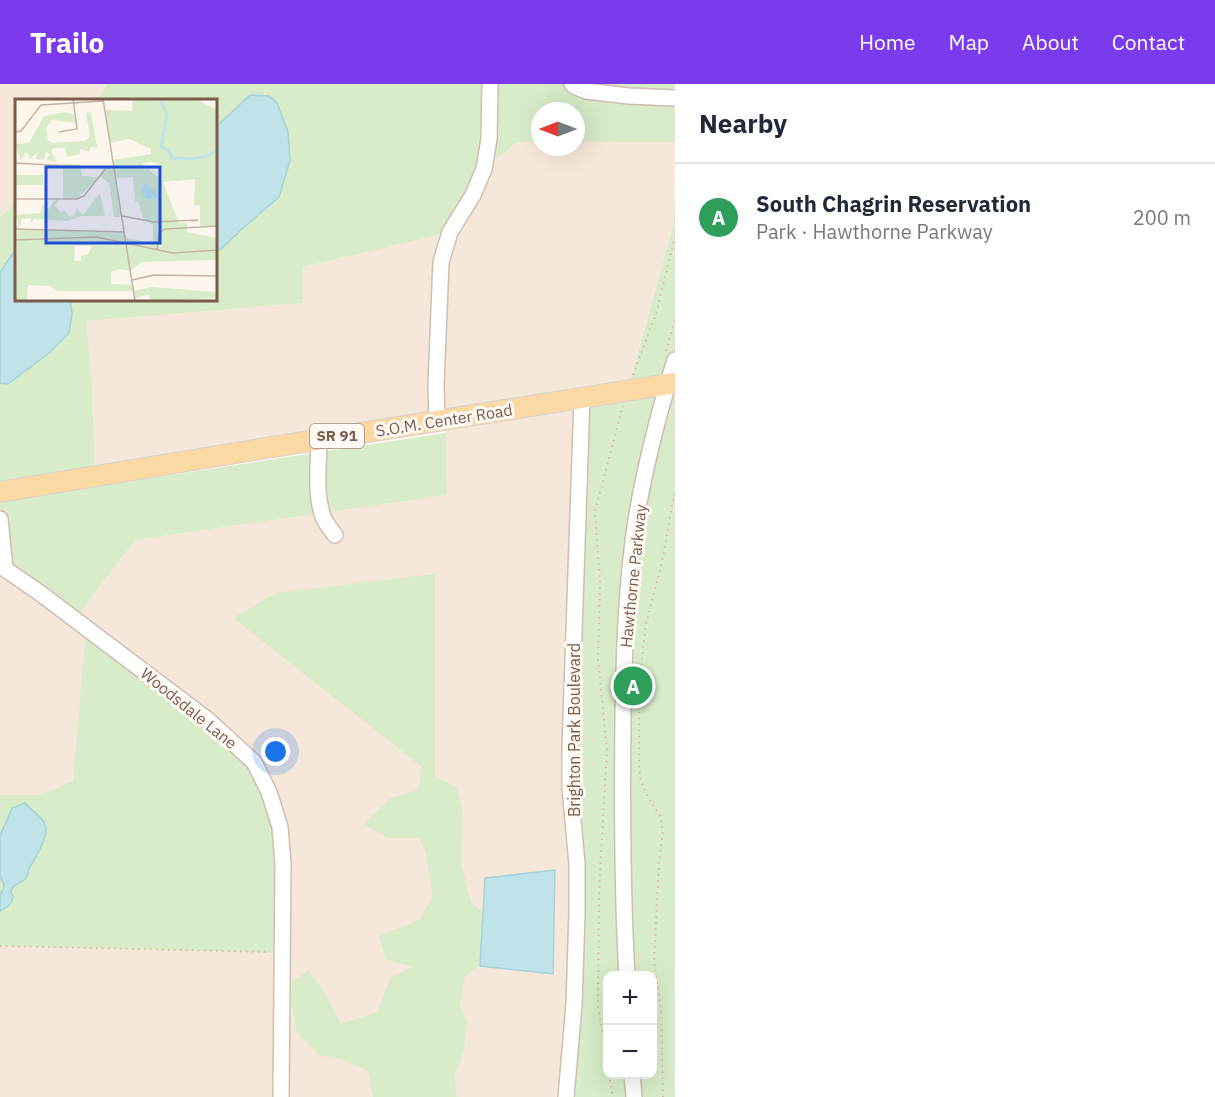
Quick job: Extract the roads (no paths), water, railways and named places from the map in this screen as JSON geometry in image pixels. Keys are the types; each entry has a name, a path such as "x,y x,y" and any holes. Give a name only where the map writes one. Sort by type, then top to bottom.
{"main road":[{"name":"S.O.M. Center Road","path":"0,492 671,383"}],"street":[{"path":"437,421 436,384 441,262 450,232 473,195 484,169 489,139 490,84"},
{"path":"573,84 586,91 675,98"},
{"name":"Hawthorne Parkway","path":"627,971 622,799 628,604 633,544 643,482 653,437 671,383 672,356"},
{"name":"Brighton Park Boulevard","path":"566,1097 574,1005 578,913 577,864 570,788 570,748 582,398"},
{"path":"319,439 318,493 325,522 335,535"},
{"name":"Woodsdale Lane","path":"0,519 2,575 40,593 208,720 254,762 269,792 280,826 283,864 281,1097"},
{"path":"632,1079 634,1097"}],"water":[{"path":"250,95 269,96 277,103 288,132 290,161 279,197 220,250 218,250 218,125"},
{"path":"15,250 15,302 70,302 72,313 69,333 49,353 8,384 0,383 0,272"},
{"path":"25,803 45,823 45,837 27,877 13,887 11,903 0,911 0,896 4,885 0,877 0,836 12,808"},
{"path":"555,870 553,974 480,966 485,878"}],"place":[{"name":"South Chagrin Reservation","path":"633,686"}]}
